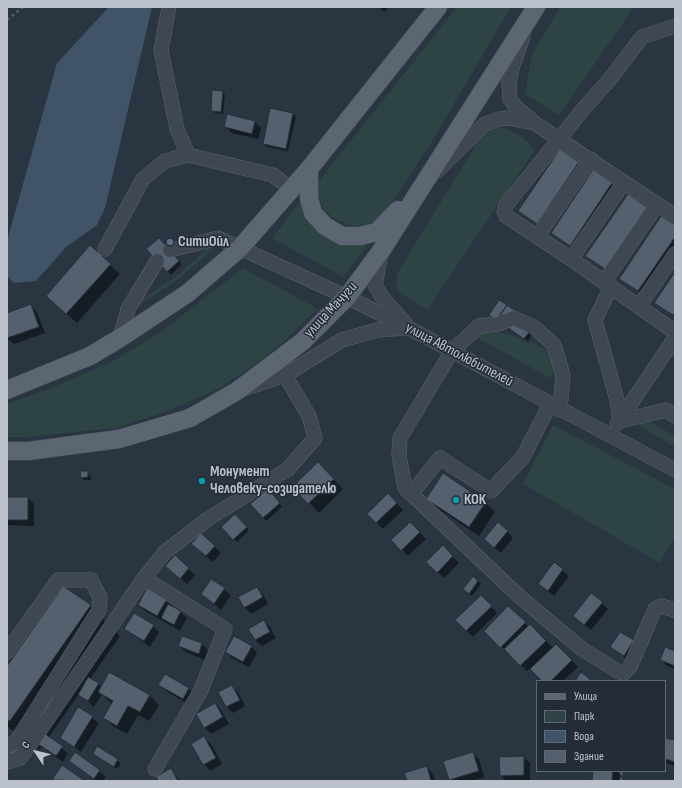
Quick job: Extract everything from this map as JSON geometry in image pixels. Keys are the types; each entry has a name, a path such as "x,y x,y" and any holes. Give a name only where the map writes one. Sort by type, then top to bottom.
{"main road":[{"path":"7,390 90,356 120,338 188,293 240,248 292,190 438,8"},
{"name":"улица Мачуги","path":"7,451 28,451 119,439 190,418 237,391 302,342 347,296 381,251 529,13"},
{"path":"309,169 309,198 313,213 325,226 342,236 360,236 377,232 429,176"}],"street":[{"path":"169,7 161,50 177,129 188,155"},
{"path":"529,13 512,68 509,83 510,99 517,108 536,124 675,216"},
{"path":"675,26 642,37 610,79 506,205 504,212 506,216 571,259 675,332"},
{"path":"429,176 486,124 499,119 508,118 536,124"},
{"path":"105,249 143,179 165,161 188,155 273,175 292,190"},
{"path":"537,237 591,159"},
{"path":"571,259 624,182"},
{"path":"620,420 617,400 595,320 608,285 658,205"},
{"name":"улица Автолюбителей","path":"170,250 218,238 347,296 675,470"},
{"path":"381,251 375,284 382,297 409,328"},
{"path":"639,306 675,254"},
{"path":"120,338 128,309 157,261"},
{"path":"411,494 440,458 491,490 523,457 555,407 563,375 554,345 534,327 514,318 498,324 479,326 452,352 400,438 399,454 405,488 411,494 520,597 582,649 607,666 624,673 630,667 655,609 661,606 675,610"},
{"path":"237,391 285,375 342,340 377,330 409,328"},
{"path":"609,436 675,338"},
{"path":"7,762 20,758 144,578 165,552 208,519 288,469 315,438 309,416 285,375"},
{"path":"620,420 666,410 675,416"},
{"path":"144,578 225,629 201,690 156,770"},
{"path":"7,652 58,580 91,580 100,597 99,610 16,742 7,746"}],"path":[{"path":"7,20 23,7"}],"green space":[{"path":"457,7 511,7 431,143 383,216 372,225 355,227 335,219 323,209 318,193 318,182"},
{"path":"560,7 634,7 559,115 525,94 532,54"},
{"path":"504,127 524,138 535,150 427,310 398,292 396,282 398,272 477,143 490,130"},
{"path":"302,199 303,214 313,227 327,237 341,245 357,245 371,240 343,277 272,238"},
{"path":"216,241 221,242 180,278 138,306 139,301 179,274"},
{"path":"243,268 318,309 281,344 249,369 218,389 165,412 116,428 28,437 7,437 7,404 56,386 115,360 161,332"},
{"path":"488,331 509,334 549,351 555,372 550,378 474,336"},
{"path":"645,419 675,436 675,447 639,426"},
{"path":"553,425 675,489 675,536 660,563 523,484"}],"water":[{"path":"109,7 152,7 105,208 97,225 66,247 36,281 14,283 7,276 7,241 57,63"}],"building":[{"path":"212,90 223,91 221,112 211,111"},
{"path":"270,108 293,113 286,149 263,144"},
{"path":"227,114 255,121 252,134 224,127"},
{"path":"560,149 579,162 537,224 518,211"},
{"path":"593,170 612,183 570,246 551,233"},
{"path":"628,194 647,207 605,269 585,256"},
{"path":"661,216 675,225 675,237 638,291 619,279"},
{"path":"159,238 179,261 167,272 146,249"},
{"path":"90,245 111,264 66,314 46,296"},
{"path":"675,272 675,313 673,315 654,303"},
{"path":"499,300 507,305 496,320 489,315"},
{"path":"31,304 39,327 7,338 7,313"},
{"path":"507,305 535,324 524,339 497,320"},
{"path":"318,462 334,479 308,504 292,487"},
{"path":"80,471 88,471 88,477 81,478"},
{"name":"КОК","path":"443,473 486,502 469,527 426,499"},
{"path":"268,489 280,503 263,518 250,504"},
{"path":"388,493 397,503 376,523 367,514"},
{"path":"7,497 28,497 28,520 7,520"},
{"path":"235,514 247,527 233,540 221,527"},
{"path":"410,522 420,532 401,551 391,540"},
{"path":"498,522 508,531 494,548 484,539"},
{"path":"201,533 215,546 206,556 191,544"},
{"path":"443,545 453,556 437,573 426,562"},
{"path":"175,555 189,568 180,579 165,566"},
{"path":"554,562 563,569 548,591 538,584"},
{"path":"473,576 478,581 469,594 463,589"},
{"path":"211,579 225,588 214,604 201,594"},
{"path":"63,586 91,605 10,721 7,720 7,666"},
{"path":"257,587 263,597 244,608 238,597"},
{"path":"147,588 167,599 157,616 138,605"},
{"path":"591,593 603,602 584,625 573,616"},
{"path":"481,595 492,606 466,631 455,620"},
{"path":"168,604 181,611 174,625 161,618"},
{"path":"508,606 526,622 500,648 484,631"},
{"path":"134,613 154,625 144,641 124,629"},
{"path":"264,620 270,632 255,640 248,629"},
{"path":"530,624 546,641 520,666 504,649"},
{"path":"620,632 634,640 624,656 610,647"},
{"path":"182,636 202,643 199,654 178,646"},
{"path":"234,636 252,646 243,662 225,652"},
{"path":"556,644 572,660 552,680 541,680 530,669"},
{"path":"665,647 675,651 675,666 660,660"},
{"path":"109,672 150,695 140,712 128,706 117,726 103,718 113,701 98,692"},
{"path":"581,672 590,679 589,680 576,680"},
{"path":"165,674 189,688 183,699 158,685"},
{"path":"88,677 99,683 88,701 78,695"},
{"path":"232,685 240,700 226,707 218,692"},
{"path":"215,703 223,717 204,728 196,714"},
{"path":"78,707 93,716 74,747 60,738"},
{"path":"45,734 63,746 56,756 38,744"},
{"path":"204,736 216,758 203,765 191,744"},
{"path":"666,738 675,740 675,762 666,759"},
{"path":"97,746 118,759 114,767 93,754"},
{"path":"75,752 100,770 94,779 69,761"},
{"path":"473,752 479,771 449,780 443,761"},
{"path":"524,756 524,775 500,776 499,757"},
{"path":"62,765 85,781 52,780"},
{"path":"427,766 431,781 407,781 404,773"},
{"path":"171,768 178,781 158,781 156,777"},
{"path":"593,772 613,772 612,781 592,781"}],"place":[{"name":"СитиОйл","path":"170,242"},
{"name":"Монумент Человеку-созидателю","path":"202,481"},
{"name":"КОК","path":"456,500"}]}
